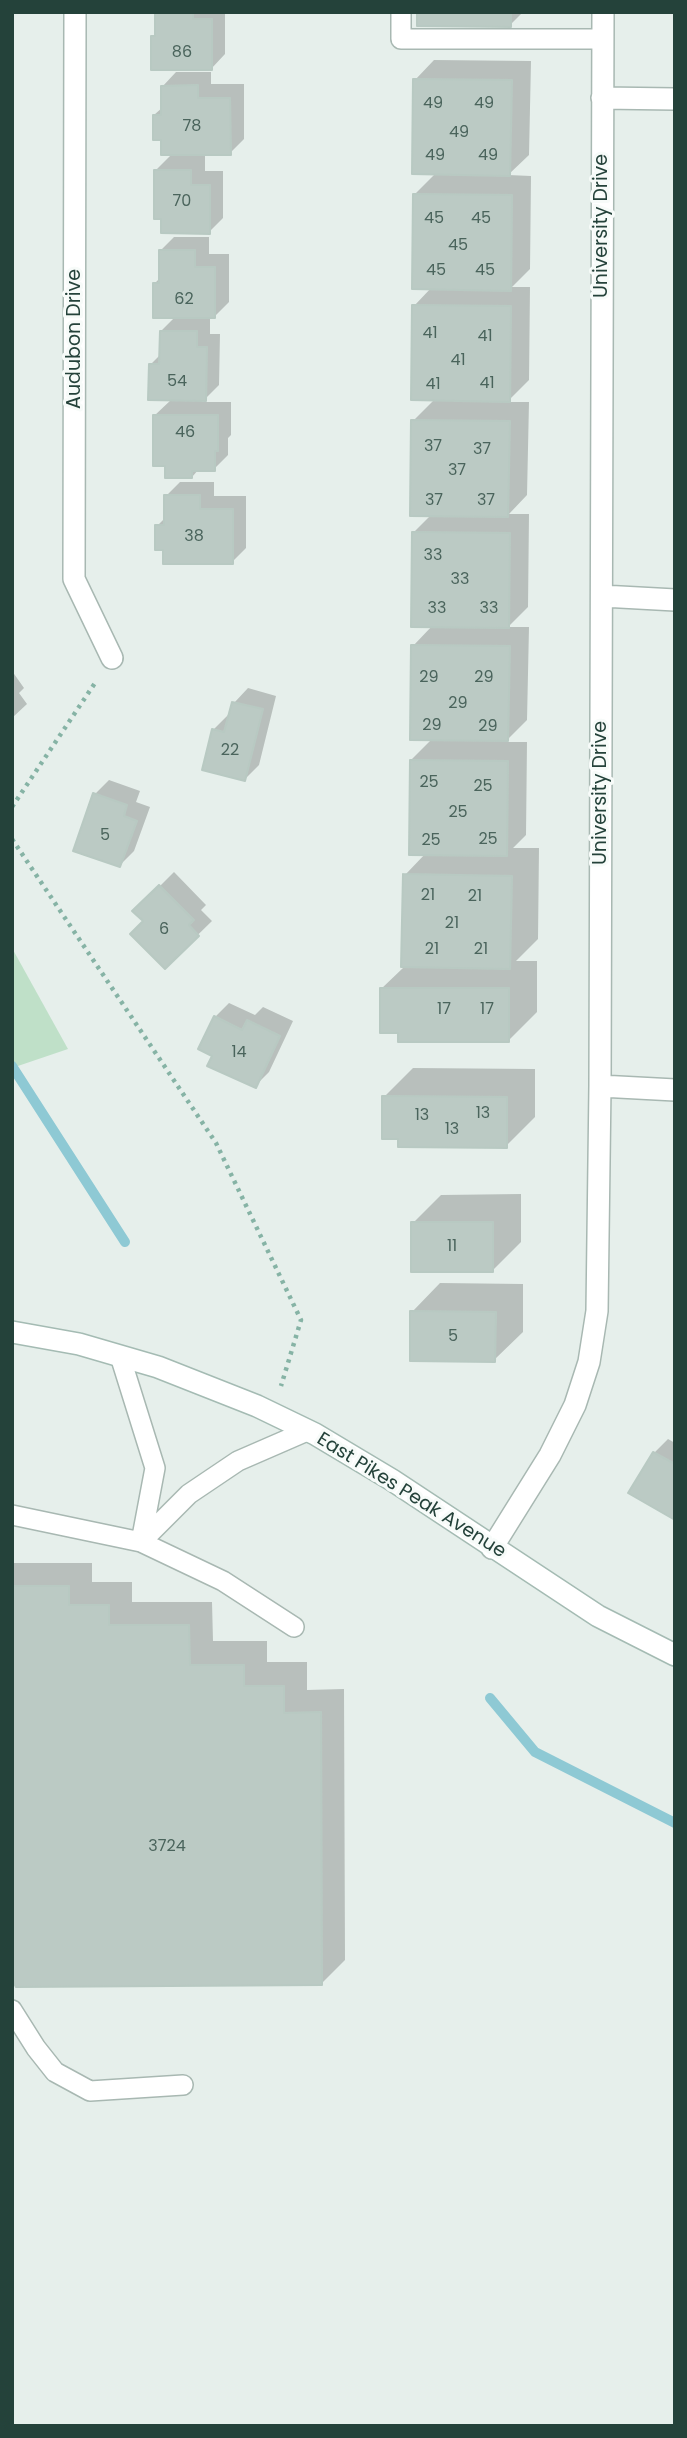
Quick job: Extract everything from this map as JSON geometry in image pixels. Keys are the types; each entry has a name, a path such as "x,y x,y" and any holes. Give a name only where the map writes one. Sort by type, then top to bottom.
{"street":[{"name":"Audubon Drive","path":"75,12 74,579 112,658"},
{"name":"University Drive","path":"492,1548 550,1455 575,1405 589,1362 597,1311 603,12"},
{"path":"602,98 675,99"},
{"path":"602,596 675,600"},
{"path":"600,1086 675,1090"},
{"name":"East Pikes Peak Avenue","path":"12,1332 79,1344 158,1367 273,1414 392,1480 598,1616 675,1655"}],"lane":[{"path":"401,12 401,38 603,39"},
{"path":"120,1356 155,1468 141,1542"},
{"path":"141,1542 189,1494 238,1461 307,1431"},
{"path":"12,1515 141,1542 223,1581 294,1628"},
{"path":"12,2010 36,2048 55,2071 90,2091 183,2085"}],"path":[{"path":"12,807 112,658"},
{"path":"12,839 216,1143 301,1321 273,1414"}],"green space":[{"path":"12,948 68,1049 12,1068"}],"building":[{"path":"155,12 193,12 193,19 212,19 212,70 151,70 151,36 155,36"},
{"path":"417,12 511,12 511,27 417,26"},
{"path":"413,79 512,80 510,176 412,174"},
{"path":"198,85 198,98 230,98 231,155 161,155 161,140 153,140 153,115 161,115 161,86"},
{"path":"154,170 191,170 191,185 210,185 210,234 161,233 161,219 154,219"},
{"path":"413,194 512,195 511,291 412,289"},
{"path":"159,250 195,250 195,267 215,267 215,318 153,318 153,283 159,283"},
{"path":"412,305 511,306 510,402 411,400"},
{"path":"160,331 197,331 197,347 207,347 206,401 148,400 149,364 159,364"},
{"path":"153,415 218,415 215,471 192,471 192,478 165,478 165,466 153,466"},
{"path":"411,420 510,421 508,517 410,516"},
{"path":"164,495 200,495 200,509 233,509 233,564 163,564 163,550 155,550 155,525 164,525"},
{"path":"412,532 510,533 509,628 411,627"},
{"path":"411,645 510,646 508,741 410,740"},
{"path":"232,702 263,709 245,781 202,770 212,729 224,732"},
{"path":"410,760 508,761 507,856 409,855"},
{"path":"93,793 127,805 124,816 137,821 120,867 73,851"},
{"path":"403,874 512,876 510,969 401,967"},
{"path":"159,885 194,920 189,925 199,936 165,969 130,934 143,921 132,911"},
{"path":"380,988 509,988 509,1042 398,1042 398,1033 380,1033"},
{"path":"214,1016 242,1030 247,1020 280,1036 256,1088 207,1066 212,1056 198,1049"},
{"path":"382,1096 507,1097 507,1148 398,1147 398,1139 382,1139"},
{"path":"411,1222 493,1222 493,1272 411,1272"},
{"path":"410,1311 496,1312 495,1362 410,1361"},
{"path":"653,1452 675,1464 675,1520 628,1493"},
{"path":"12,1586 69,1586 69,1605 109,1605 109,1625 189,1625 190,1665 244,1665 244,1686 284,1686 284,1713 321,1712 322,1985 16,1987 12,1980"}],"waterway":[{"path":"12,1066 125,1242"},
{"path":"490,1698 535,1752 675,1823"}]}
